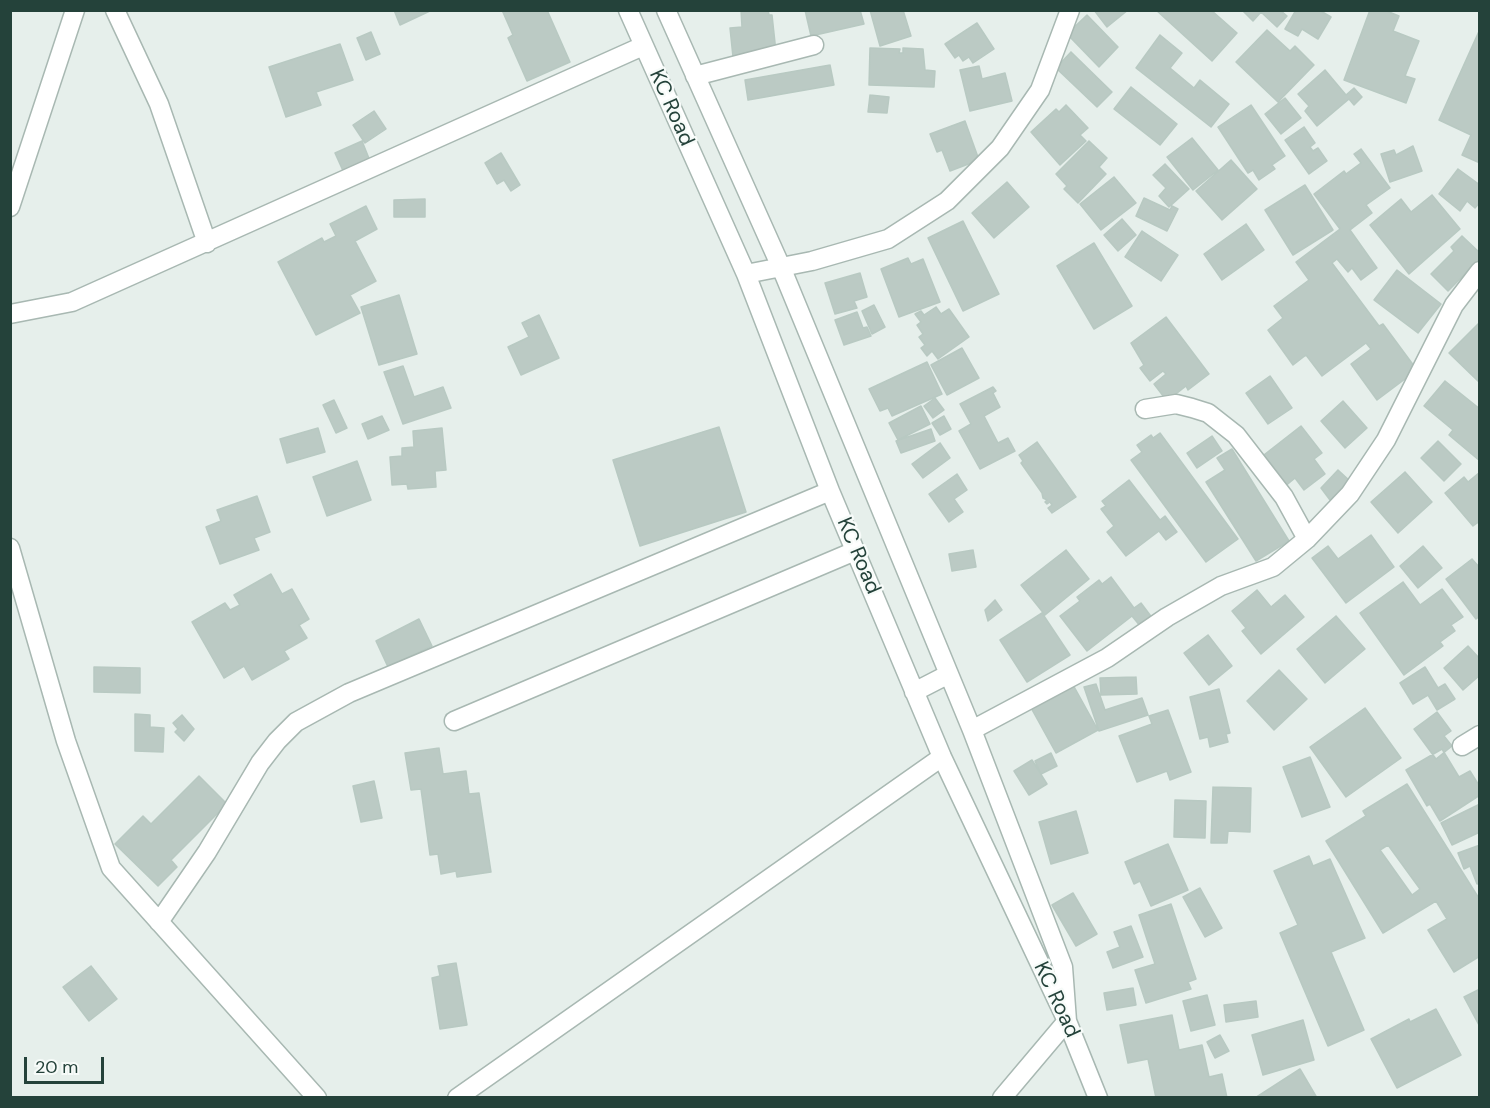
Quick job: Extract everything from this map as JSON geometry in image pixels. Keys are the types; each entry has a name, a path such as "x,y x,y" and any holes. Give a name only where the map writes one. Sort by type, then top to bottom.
{"street":[{"path":"10,207 75,10"},
{"path":"115,10 159,104 207,243"},
{"name":"KC Road","path":"628,10 746,274 830,491 942,758 1067,1021 1098,1098"},
{"path":"666,10 781,267 972,730 1063,967 1067,1021 1002,1098"},
{"path":"746,274 888,239 947,201 1000,148 1040,90 1070,10"},
{"path":"695,76 814,45"},
{"path":"10,314 72,302 643,46"},
{"path":"972,730 1107,658 1167,617 1221,586 1273,567 1308,539 1350,494 1386,440 1454,305 1479,271"},
{"path":"1145,408 1176,404 1208,413 1236,435 1284,497 1308,539"},
{"path":"159,922 207,852 260,763 296,722 349,693 830,491"},
{"path":"10,548 66,741 111,868 316,1098"},
{"path":"454,722 855,551"},
{"path":"914,692 949,674"},
{"path":"1462,746 1479,735"},
{"path":"457,1098 942,758"}],"building":[{"path":"394,10 432,10 400,25"},
{"path":"502,10 547,10 570,62 527,81 508,38 513,35"},
{"path":"741,10 768,10 769,15 772,15 776,52 733,57 730,28 742,27"},
{"path":"805,10 860,10 864,24 811,36"},
{"path":"870,10 903,10 911,36 880,46"},
{"path":"1094,10 1128,10 1107,27"},
{"path":"1156,10 1211,10 1237,33 1212,61"},
{"path":"1242,10 1280,10 1287,16 1277,27 1261,12 1253,21"},
{"path":"1296,10 1319,10 1331,17 1318,39 1302,29 1298,36 1285,29"},
{"path":"1370,10 1384,10 1399,16 1393,31 1419,41 1405,76 1415,79 1406,103 1344,80"},
{"path":"1087,15 1118,47 1099,67 1067,34"},
{"path":"977,23 994,49 973,63 969,57 963,61 959,55 955,58 945,44"},
{"path":"1480,29 1480,163 1462,155 1471,135 1439,120"},
{"path":"1267,30 1290,51 1295,46 1314,65 1278,102 1236,62"},
{"path":"371,32 380,54 366,60 357,38"},
{"path":"1160,35 1182,53 1170,68 1194,88 1200,80 1229,104 1211,127 1136,68"},
{"path":"340,44 353,80 316,92 321,105 286,117 269,67"},
{"path":"870,48 900,49 899,53 903,53 903,48 923,49 925,70 935,71 934,87 869,85"},
{"path":"1071,52 1112,92 1097,107 1056,68"},
{"path":"830,65 834,85 748,100 745,80"},
{"path":"979,66 982,79 1005,73 1012,101 970,111 960,70"},
{"path":"1325,70 1346,95 1354,88 1362,97 1354,105 1349,99 1317,126 1305,111 1309,106 1298,94"},
{"path":"1131,87 1177,124 1160,145 1114,109"},
{"path":"870,95 889,97 887,113 868,112"},
{"path":"1285,98 1301,118 1281,134 1265,114"},
{"path":"1066,105 1088,128 1080,135 1086,141 1060,165 1031,132 1056,109 1059,112"},
{"path":"1251,105 1285,156 1272,165 1275,169 1259,180 1253,170 1248,173 1218,127"},
{"path":"374,111 386,129 365,143 353,125"},
{"path":"965,121 979,160 950,171 942,150 937,152 930,134"},
{"path":"1304,127 1315,143 1310,147 1313,151 1318,148 1327,161 1309,174 1285,140"},
{"path":"1192,138 1218,170 1193,190 1167,157"},
{"path":"362,141 370,161 344,173 335,153"},
{"path":"1089,141 1107,158 1099,167 1106,174 1078,203 1064,189 1067,186 1056,174"},
{"path":"1413,146 1422,171 1390,182 1381,154 1394,150 1396,155"},
{"path":"1361,149 1390,188 1366,205 1372,213 1350,230 1377,268 1361,280 1352,268 1348,272 1337,259 1332,263 1379,326 1383,324 1417,370 1377,400 1351,364 1371,349 1366,343 1322,376 1306,355 1293,365 1268,330 1283,318 1274,306 1309,280 1296,262 1340,229 1314,194 1344,171 1346,174 1361,163 1354,154"},
{"path":"501,153 520,185 511,191 504,180 497,184 485,163"},
{"path":"1231,160 1257,189 1222,220 1196,191"},
{"path":"1165,164 1189,189 1169,207 1159,196 1166,188 1153,175"},
{"path":"1458,169 1480,185 1480,202 1475,208 1467,201 1460,211 1439,194"},
{"path":"1114,177 1136,203 1101,230 1080,204"},
{"path":"1007,182 1029,207 994,238 972,213"},
{"path":"1305,185 1333,230 1293,255 1265,210"},
{"path":"1432,195 1460,229 1409,274 1370,225 1401,199 1411,212"},
{"path":"1144,198 1170,210 1172,206 1178,209 1167,231 1136,216"},
{"path":"425,199 425,217 394,217 394,200"},
{"path":"366,206 377,229 355,241 376,281 350,295 360,313 316,335 278,262 322,238 324,242 336,236 330,224"},
{"path":"1122,219 1136,235 1118,251 1104,235"},
{"path":"963,221 999,294 963,311 928,238"},
{"path":"1246,224 1264,250 1222,280 1204,254"},
{"path":"1142,231 1178,255 1161,281 1125,257"},
{"path":"1462,236 1480,253 1480,259 1448,291 1431,274 1454,251 1451,247"},
{"path":"1094,243 1132,306 1094,329 1057,266"},
{"path":"908,258 911,264 923,259 940,302 899,317 881,269"},
{"path":"1397,270 1441,304 1418,333 1374,300"},
{"path":"860,273 867,297 854,301 857,308 835,314 825,283"},
{"path":"399,295 417,354 379,365 361,307"},
{"path":"874,305 885,327 872,334 862,311"},
{"path":"936,307 941,314 949,309 969,337 938,359 932,351 927,356 921,348 925,345 919,337 923,334 917,325 921,322 915,314 921,311 924,315"},
{"path":"857,312 863,328 867,327 871,336 844,345 835,320"},
{"path":"539,315 559,358 521,375 508,347 529,337 522,323"},
{"path":"1166,317 1209,374 1188,390 1186,386 1167,401 1154,384 1166,374 1163,371 1150,381 1140,368 1144,365 1131,343"},
{"path":"1480,322 1480,383 1449,353"},
{"path":"962,348 979,378 947,395 931,365"},
{"path":"927,362 942,394 892,416 888,408 880,411 869,389"},
{"path":"403,366 414,397 443,387 451,408 403,424 384,372"},
{"path":"1270,376 1292,408 1268,424 1246,393"},
{"path":"1445,381 1480,409 1480,461 1449,435 1453,430 1424,406"},
{"path":"993,387 996,391 993,393 1000,407 984,416 998,443 1008,438 1015,451 980,469 959,431 971,424 960,404"},
{"path":"935,398 944,410 933,418 924,406"},
{"path":"334,400 347,428 336,433 323,405"},
{"path":"1343,401 1367,428 1345,448 1321,421"},
{"path":"921,406 930,424 898,440 889,423"},
{"path":"382,416 389,430 368,439 362,424"},
{"path":"944,416 951,429 940,435 932,423"},
{"path":"1301,426 1322,453 1314,459 1325,474 1304,490 1295,478 1283,488 1260,458"},
{"path":"719,427 746,512 640,546 613,460"},
{"path":"318,428 325,452 287,463 280,439"},
{"path":"442,428 446,470 435,471 436,487 408,489 407,484 392,485 390,457 402,456 402,448 414,447 413,431"},
{"path":"931,429 935,441 901,453 896,441"},
{"path":"1160,433 1238,539 1206,562 1131,460 1142,452 1137,445 1151,435 1153,438"},
{"path":"1212,436 1222,451 1197,468 1187,453"},
{"path":"1438,441 1461,464 1444,481 1421,458"},
{"path":"1037,442 1076,497 1052,513 1048,508 1052,505 1050,502 1047,504 1045,502 1047,500 1043,498 1042,493 1021,463 1023,461 1019,455"},
{"path":"940,443 950,458 923,478 912,464"},
{"path":"1232,449 1289,541 1256,561 1206,482 1225,470 1217,458"},
{"path":"357,461 371,500 327,516 313,477"},
{"path":"1338,470 1351,482 1330,500 1321,488"},
{"path":"1405,472 1432,502 1398,533 1371,502"},
{"path":"1480,472 1480,521 1473,526 1445,493 1464,477 1468,482"},
{"path":"957,474 967,490 954,499 963,512 949,522 929,494"},
{"path":"1129,480 1160,520 1165,516 1177,532 1166,540 1159,531 1126,556 1107,532 1114,526 1101,509 1106,506 1102,501"},
{"path":"257,496 270,532 254,538 259,550 220,564 206,527 221,521 217,510"},
{"path":"1371,535 1394,567 1346,603 1312,558 1328,546 1338,559"},
{"path":"1423,546 1442,568 1418,588 1400,566"},
{"path":"973,550 976,567 952,571 949,554"},
{"path":"1066,550 1089,579 1045,615 1021,585"},
{"path":"1472,559 1480,568 1480,616 1476,619 1446,579"},
{"path":"271,574 282,594 292,589 309,619 299,625 307,638 284,651 289,659 252,680 244,666 224,678 192,622 225,603 230,610 240,605 234,595"},
{"path":"1111,577 1134,608 1141,603 1156,623 1145,632 1132,616 1087,651 1060,616 1080,601 1077,597 1099,580 1102,584"},
{"path":"1403,582 1420,605 1442,589 1463,617 1451,625 1455,631 1440,642 1443,646 1404,675 1360,613"},
{"path":"1257,590 1271,607 1285,595 1304,617 1261,654 1242,631 1246,628 1232,611"},
{"path":"995,600 1002,610 988,621 985,610"},
{"path":"1042,613 1070,655 1027,682 1000,640"},
{"path":"1336,616 1365,649 1325,683 1297,649"},
{"path":"419,619 432,646 388,667 376,641"},
{"path":"1208,635 1232,666 1209,685 1184,653"},
{"path":"1468,646 1480,659 1480,675 1463,690 1444,668"},
{"path":"94,667 140,668 140,693 94,692"},
{"path":"1425,667 1438,688 1445,684 1455,699 1437,710 1428,695 1413,704 1400,683"},
{"path":"1279,670 1307,699 1274,730 1247,701"},
{"path":"1136,677 1137,694 1101,695 1100,678"},
{"path":"1072,683 1098,730 1056,753 1030,706"},
{"path":"1096,684 1105,710 1142,698 1148,715 1099,731 1084,687"},
{"path":"1219,689 1230,733 1226,734 1228,742 1210,747 1208,737 1200,739 1190,697"},
{"path":"1365,708 1401,758 1346,797 1310,747"},
{"path":"1168,710 1191,772 1170,780 1167,771 1137,782 1119,736 1152,724 1149,716"},
{"path":"1437,712 1451,731 1444,736 1452,746 1436,759 1414,729"},
{"path":"135,714 150,715 150,727 164,728 163,752 135,751"},
{"path":"182,715 194,729 184,741 175,732 178,729 173,723"},
{"path":"439,748 443,774 466,771 469,794 479,793 491,872 457,877 456,871 441,874 438,854 430,855 421,789 411,790 405,753"},
{"path":"1442,749 1459,777 1470,771 1480,787 1480,795 1440,821 1430,804 1427,806 1406,770"},
{"path":"1051,753 1057,766 1041,774 1035,761"},
{"path":"1310,757 1330,807 1302,817 1283,767"},
{"path":"1032,760 1047,784 1029,795 1014,771"},
{"path":"199,776 227,804 171,860 177,867 158,886 115,844 143,816 151,824"},
{"path":"374,781 382,818 361,822 353,786"},
{"path":"1407,784 1480,900 1480,956 1454,972 1428,930 1447,919 1436,901 1383,933 1326,841 1366,816 1363,811","holes":["1388,845 1420,889 1412,895 1380,850"]},
{"path":"1213,787 1251,788 1250,832 1228,831 1227,843 1211,843"},
{"path":"1175,800 1206,801 1205,838 1174,837"},
{"path":"1480,804 1480,832 1452,845 1441,823"},
{"path":"1076,811 1088,853 1051,864 1039,822"},
{"path":"1168,844 1188,890 1151,906 1140,881 1134,884 1125,862"},
{"path":"1480,845 1480,883 1477,884 1470,866 1464,869 1458,853"},
{"path":"1309,856 1313,866 1330,859 1365,938 1331,952 1364,1030 1328,1046 1280,933 1298,925 1274,871"},
{"path":"1200,888 1222,928 1205,937 1183,897"},
{"path":"1073,893 1097,934 1076,946 1052,905"},
{"path":"1171,904 1196,979 1188,982 1191,989 1146,1003 1135,970 1155,964 1139,915"},
{"path":"1131,926 1143,957 1113,968 1107,952 1120,947 1114,932"},
{"path":"456,963 467,1025 440,1029 432,978 440,976 438,966"},
{"path":"91,966 117,999 89,1021 63,987"},
{"path":"1133,988 1136,1005 1107,1010 1104,993"},
{"path":"1480,989 1480,1027 1464,997"},
{"path":"1207,995 1215,1025 1191,1031 1183,1001"},
{"path":"1256,1001 1258,1017 1226,1022 1224,1005"},
{"path":"1436,1009 1461,1055 1397,1088 1371,1039 1409,1019 1410,1022"},
{"path":"1172,1015 1179,1050 1202,1045 1209,1077 1222,1074 1227,1098 1156,1098 1148,1059 1128,1063 1120,1025"},
{"path":"1303,1020 1314,1060 1263,1075 1252,1035"},
{"path":"1220,1035 1229,1051 1215,1058 1207,1042"},
{"path":"1300,1069 1317,1098 1255,1098"}]}
